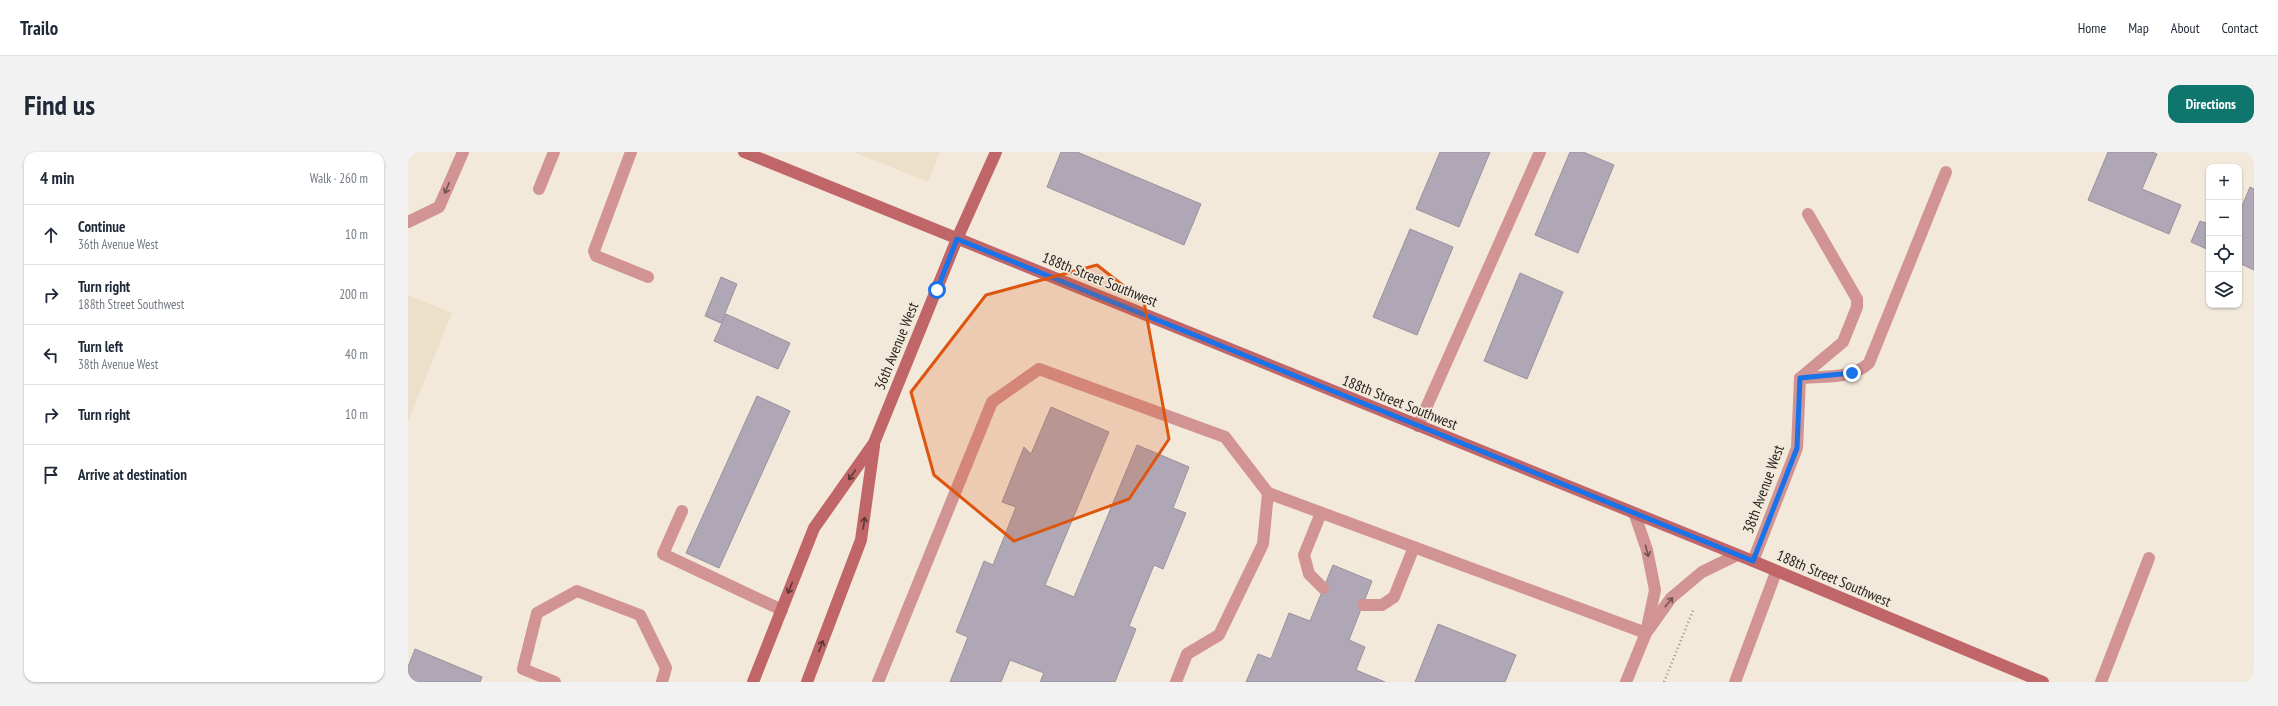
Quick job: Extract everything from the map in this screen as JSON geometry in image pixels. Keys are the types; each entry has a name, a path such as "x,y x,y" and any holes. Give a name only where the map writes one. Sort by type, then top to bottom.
{"street":[{"path":"408,222 439,207 462,152"},
{"path":"539,189 554,152"},
{"path":"631,152 594,251 596,256 648,277"},
{"name":"188th Street Southwest","path":"744,152 1634,515 1753,561 1776,572 2043,682"},
{"name":"36th Avenue West","path":"753,682 814,528 874,443 957,239 996,152"},
{"path":"1418,426 1540,152"},
{"path":"1800,378 1852,373 1862,370 1869,363 1946,172"},
{"path":"1800,378 1842,342 1857,307 1857,299 1808,214"},
{"path":"878,682 992,402 1039,369 1225,437 1268,494 1646,633"},
{"name":"38th Avenue West","path":"1753,561 1797,448 1800,378"},
{"name":"36th Avenue West","path":"807,682 861,540 874,443"},
{"path":"1176,682 1187,654 1219,635 1263,544 1268,494"},
{"path":"682,511 662,554 782,610"},
{"path":"1321,513 1304,555 1309,574 1323,588"},
{"path":"1626,682 1646,633 1656,590 1648,550 1634,515"},
{"path":"1363,605 1382,604 1394,597 1414,547"},
{"path":"1646,633 1671,598 1702,572 1737,555"},
{"path":"2101,682 2149,558"},
{"path":"1735,682 1776,572"},
{"path":"555,682 523,669 528,648 537,613 577,591 640,615 666,668 662,682"}],"path":[{"path":"1664,682 1695,604"}],"highlighted area":[{"path":"1097,265 1144,302 1169,439 1129,499 1014,541 934,475 911,392 986,295"}],"shaded area":[{"path":"853,152 940,152 928,182"},
{"path":"408,295 452,313 408,421"}],"building":[{"path":"1061,152 1077,152 1201,204 1184,245 1047,187"},
{"path":"1440,152 1490,152 1459,227 1416,209"},
{"path":"1570,152 1583,152 1614,165 1578,253 1535,235"},
{"path":"2108,152 2152,152 2157,154 2142,189 2181,205 2169,234 2088,200"},
{"path":"2250,187 2254,189 2254,270 2242,264 2242,206"},
{"path":"2200,221 2206,223 2206,249 2191,242"},
{"path":"1410,229 1453,247 1417,335 1373,317"},
{"path":"1520,273 1563,292 1527,379 1484,361"},
{"path":"721,277 737,284 721,323 705,316"},
{"path":"726,314 790,343 778,369 714,341"},
{"path":"757,396 790,411 719,568 686,553"},
{"path":"1051,407 1109,432 1045,585 1074,597 1137,445 1189,467 1173,508 1186,513 1163,569 1154,565 1129,626 1136,629 1115,682 1040,682 1044,673 1010,660 1001,682 950,682 968,637 956,632 984,561 993,565 1016,507 1002,502 1024,447 1031,454"},
{"path":"1333,565 1372,581 1349,640 1365,647 1356,670 1385,682 1246,682 1258,654 1271,659 1289,613 1310,621"},
{"path":"1438,624 1516,655 1505,682 1415,682"},
{"path":"415,649 482,677 480,682 408,682 408,667"}],"route":[{"path":"937,290 957,239 1634,515 1753,561 1797,448 1800,378 1852,373"}]}
